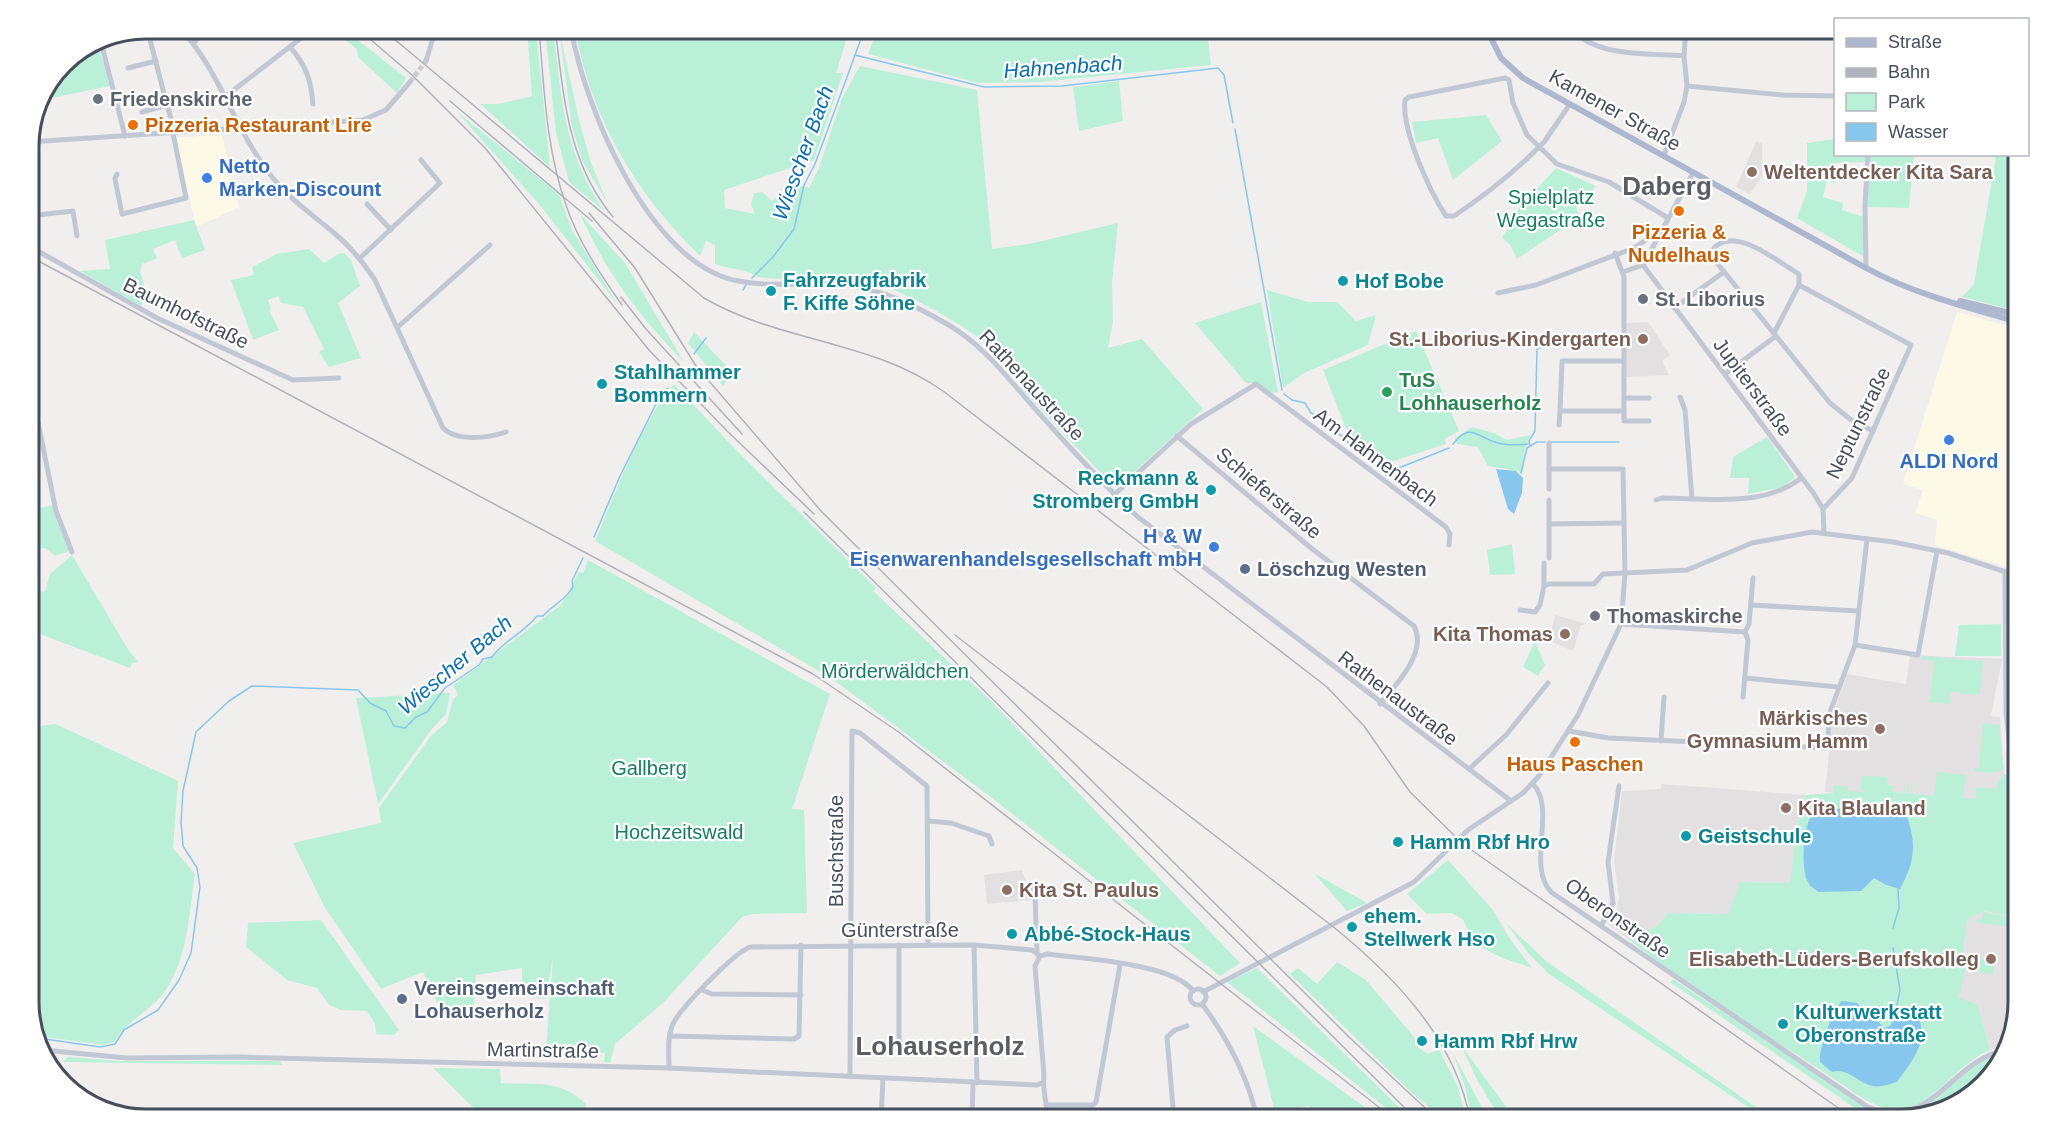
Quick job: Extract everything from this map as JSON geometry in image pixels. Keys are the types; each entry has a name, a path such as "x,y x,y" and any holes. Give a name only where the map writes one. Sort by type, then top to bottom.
{"main road":[{"name":"Kamener Straße","path":"1492,39 1501,58 1511,68 1570,104 1899,286 2008,319"},
{"name":"Kamener Straße","path":"1939,299 2008,313"}],"street":[{"path":"150,39 172,122"},
{"path":"190,39 226,96 268,172 290,197 332,231 360,258 375,280 399,326 428,396 447,432 460,436 493,436 506,432"},
{"path":"194,43 197,39"},
{"path":"226,96 300,39"},
{"path":"426,62 433,39"},
{"name":"Rathenaustraße","path":"573,39 582,82 608,142 648,210 685,255 710,272 740,282 843,285 878,291 945,322 969,339 992,361 1114,495 1215,578 1511,801"},
{"path":"1583,39 1601,47 1684,56"},
{"path":"1664,155 1680,119 1687,86 1684,56 1685,39"},
{"path":"290,47 301,59 310,77 313,104"},
{"path":"103,48 125,136"},
{"path":"128,68 156,61"},
{"path":"1570,104 1539,147 1505,179 1450,218 1444,213 1426,180 1411,138 1404,102 1409,97 1502,78 1509,80 1519,117 1527,135 1539,147 1557,164 1609,182 1668,218"},
{"path":"39,141 244,130 371,118 392,105 410,82"},
{"path":"1687,86 1783,95 1834,96"},
{"path":"142,112 167,105"},
{"path":"117,174 115,179 122,214 186,198 173,133"},
{"path":"1866,268 1864,205 1868,156"},
{"path":"360,258 440,183 421,160"},
{"path":"1623,272 1643,265 1693,173"},
{"path":"367,204 391,230"},
{"path":"39,215 73,211 77,236"},
{"path":"1498,293 1536,285 1615,253 1634,248 1661,230"},
{"path":"1725,374 1775,335 1799,285 1799,274 1749,244 1733,239 1722,241 1714,248 1714,258 1724,272 1775,335 1838,411 1873,431"},
{"path":"399,326 490,245"},
{"name":"Jupiterstraße","path":"1634,248 1634,253 1823,508"},
{"name":"Baumhofstraße","path":"39,252 157,318 293,380 339,378"},
{"path":"1615,253 1623,272 1624,421 1649,421"},
{"path":"1674,308 1724,272"},
{"name":"Neptunstraße","path":"1799,285 1911,345 1852,478 1823,508"},
{"path":"1559,425 1562,361 1624,361"},
{"name":"Am Hahnenbach","path":"1177,436 1204,415 1254,385 1446,527 1450,534 1449,546"},
{"path":"1680,397 1685,410 1692,499"},
{"path":"1624,398 1649,398"},
{"path":"1560,411 1624,411"},
{"path":"39,435 56,511 72,552"},
{"path":"1114,495 1177,436"},
{"name":"Schieferstraße","path":"1177,436 1303,541 1414,626 1419,644 1416,653 1380,704"},
{"path":"1549,443 1549,489"},
{"path":"1254,1109 1238,1062 1215,1021 1202,1004 1205,998 1203,992 1414,882 1463,834 1533,784 1569,731 1621,624 1625,574 1623,469 1549,470"},
{"path":"1656,500 1766,496 1801,478"},
{"path":"1549,500 1549,558"},
{"path":"1823,508 1824,532"},
{"path":"1549,524 1624,523"},
{"path":"1544,586 1594,584 1603,574 1687,570 1752,543 1793,534 1824,532 1937,551 2008,572"},
{"path":"1569,731 1608,738 1827,748 1830,712 1855,645 1867,538"},
{"path":"1855,645 1918,655 1937,551"},
{"path":"1520,610 1535,612 1540,605 1544,586 1544,563"},
{"path":"2004,571 2008,726"},
{"path":"1744,632 1749,624 1753,578"},
{"path":"1751,604 1858,611"},
{"path":"1621,624 1744,632"},
{"path":"1743,697 1748,640 1744,632"},
{"path":"1745,678 1838,687"},
{"path":"1469,769 1506,735 1548,683"},
{"path":"1661,741 1664,697"},
{"name":"Buschstraße","path":"850,1076 850,733 854,730 860,733 926,784 928,821"},
{"name":"Oberonstraße","path":"1533,784 1541,797 1542,876 1546,886 1860,1102 1878,1109"},
{"path":"1601,926 1613,903 1608,862 1616,825 1619,786"},
{"path":"928,945 928,821 951,823 982,832 989,836 992,844"},
{"path":"1031,883 1035,894 1039,954 1035,966 1044,1075 1042,1083 1047,1109"},
{"name":"Günterstraße","path":"669,1068 670,1036 675,1019 742,950 758,945 974,945 1048,954 1165,974 1186,982 1193,991 1203,992"},
{"path":"670,1036 794,1039 799,1036 801,945"},
{"path":"899,945 899,1039 902,1045"},
{"path":"973,1109 975,1083 974,945"},
{"path":"1047,1105 1093,1105 1096,1102 1120,965"},
{"path":"702,990 712,994 801,995"},
{"name":"Günterstraße","path":"1193,991 1191,1000 1197,1005 1202,1004"},
{"path":"1173,1109 1167,1037 1175,1030 1187,1026"},
{"name":"Martinstraße","path":"51,1051 127,1058 236,1057 669,1068 975,1083 1042,1083"},
{"path":"1924,1106 1978,1060 1995,1054"},
{"path":"881,1109 883,1078"}],"shaded area":[{"path":"222,134 239,207 196,227 176,138"},
{"name":"Weltentdecker Kita Sara","path":"1756,142 1762,143 1762,176 1750,194 1736,187"},
{"path":"1957,312 2008,326 2008,567 1935,545 1937,520 1916,513 1923,490 1903,484"},
{"name":"St.-Liborius-Kindergarten","path":"1648,322 1670,355 1662,361 1669,375 1626,377 1626,323"},
{"name":"Kita Thomas","path":"1555,615 1587,624 1581,625 1573,651 1549,641"},
{"path":"1910,655 2002,659 1991,716 2000,717 2004,774 1998,800 1825,792 1833,715 1847,674 1906,684"},
{"path":"1662,784 1805,795 1797,826 1791,883 1741,882 1728,914 1668,913 1658,925 1628,939 1607,923 1617,909 1619,897 1614,861 1622,791 1661,789"},
{"name":"Kita St. Paulus","path":"1022,870 1032,900 987,904 984,875"},
{"name":"Elisabeth-Lüders-Berufskolleg","path":"1984,911 2008,916 2007,1016 1998,1048 1990,1050 1978,1005 1959,999 1967,919"}],"green space":[{"path":"344,39 357,39 406,78 397,93 358,57 357,49"},
{"path":"528,39 537,39 550,167 480,104 498,104 532,96"},
{"path":"546,39 554,39 562,101 572,145 590,189 604,211 569,182 556,133"},
{"path":"560,39 591,163 608,204 583,162 572,127"},
{"path":"577,39 847,39 836,73 843,73 814,160 724,190 725,208 755,214 751,204 754,193 762,192 772,201 788,187 795,185 809,188 819,168 842,98 860,66 977,90 992,249 1029,244 1118,223 1112,283 1113,322 1108,348 1142,339 1203,409 1120,485 1110,483 1022,389 1021,381 994,351 966,329 932,308 896,291 868,282 758,277 748,272 715,264 715,245 706,241 700,256 655,206 619,152 592,94"},
{"path":"874,39 1208,39 1211,65 1040,82 978,83 868,54"},
{"path":"100,50 110,86 50,98 70,70"},
{"path":"1119,81 1123,121 1079,131 1073,87"},
{"path":"456,111 559,194 572,230 618,305 539,204"},
{"path":"1486,115 1502,141 1453,180 1438,138 1416,143 1412,122"},
{"path":"1834,139 1834,156 1866,156 1865,162 1836,163 1835,183 1827,181 1823,197 1843,203 1842,210 1864,217 1864,257 1797,218 1807,191 1807,143"},
{"path":"1870,156 1914,156 1909,208 1867,207"},
{"path":"1955,156 2008,156 2008,309 1962,297 1974,284 1996,157"},
{"name":"Spielplatz Wegastraße","path":"1556,168 1596,186 1576,207 1580,217 1517,259 1511,246 1502,237 1514,221 1514,214"},
{"path":"580,214 625,263 684,362 625,293 601,256"},
{"path":"194,220 205,250 182,258 175,240 153,249 157,258 142,264 140,271 147,294 141,306 80,271 110,269 105,240"},
{"path":"309,249 324,263 344,253 351,260 360,286 338,303 361,358 329,367 319,352 324,349 303,307 281,303 278,296 268,300 271,309 269,310 279,330 253,340 231,280 254,275 252,267 277,254"},
{"path":"1267,290 1308,302 1337,302 1356,321 1376,315 1368,345 1304,373 1283,388"},
{"path":"1261,302 1278,392 1270,393 1259,383 1246,383 1195,323"},
{"name":"TuS Lohhauserholz","path":"1416,331 1459,431 1445,439 1446,444 1384,464 1379,452 1374,454 1370,448 1363,455 1353,446 1323,370"},
{"path":"694,332 732,372 723,386 688,343"},
{"name":"Mörderwäldchen","path":"674,384 736,450 876,588 873,591 991,701 1240,963 1220,976 992,798 831,678 595,541 640,438"},
{"path":"1472,427 1494,433 1507,440 1530,435 1525,449 1523,472 1488,466 1478,447 1457,444 1455,438"},
{"path":"1767,437 1794,478 1782,487 1748,494 1749,478 1730,478 1733,457"},
{"path":"55,505 57,522 70,551 55,556 45,548 39,548 39,508"},
{"path":"1512,544 1515,574 1490,575 1487,550"},
{"path":"72,555 129,651 138,662 132,663 130,668 39,634 39,591 45,592 50,574"},
{"name":"Hochzeitswald","path":"588,560 830,694 792,809 804,810 807,913 752,914 742,917 663,1003 615,1044 610,1063 604,1062 605,1053 546,1050 553,957 546,999 523,996 522,968 476,975 474,1006 443,1016 423,972 381,989 325,908 293,843 381,823 379,808 431,736 447,722 453,699 458,695 453,685 561,605 579,572 583,573"},
{"path":"2001,624 2001,656 1955,656 1959,625"},
{"path":"1535,641 1545,665 1538,676 1523,667"},
{"path":"1922,656 1983,661 1980,695 1950,692 1949,704 1930,702 1934,661 1922,659"},
{"path":"450,693 446,714 431,730 378,804 356,698"},
{"path":"1983,723 1999,725 2004,770 1989,773 1974,771 1974,768 1979,768"},
{"path":"56,724 178,781 173,848 195,874 183,949 166,990 125,1028 114,1042 104,1045 45,1037 41,1023 39,1009 39,726"},
{"path":"1937,772 1966,775 1963,798 1976,799 1976,787 1997,789 1998,782 2004,774 2008,775 2008,916 1984,911 1967,919 1963,958 1991,960 1990,966 1994,966 1993,974 1965,970 1959,998 1978,1005 1990,1050 1970,1062 1918,1104 1894,1109 1872,1103 1788,1049 1741,1024 1870,1109 1856,1109 1670,982 1673,979 1735,1020 1628,939 1658,925 1668,913 1728,914 1740,882 1790,883 1797,826 1805,795 1833,793 1833,785 1848,787 1848,791 1870,792 1860,790 1862,776 1888,777 1887,785 1893,786 1892,792 1906,793 1910,777 1909,793 1934,796"},
{"path":"1448,860 1493,910 1510,939 1532,968 1490,952 1474,939 1463,919 1451,913 1427,914 1407,894"},
{"path":"1314,873 1367,903 1347,911"},
{"path":"1983,912 2008,917 2008,927 1973,922 1982,919"},
{"path":"321,920 399,1030 394,1035 376,1034 375,1024 367,1011 341,1010 329,1005 317,988 287,980 246,947 248,923"},
{"path":"1506,923 1546,961 1759,1109 1751,1109 1549,974 1528,953"},
{"path":"1337,962 1366,980 1415,1038 1415,1045 1428,1054 1439,1049 1458,1087 1464,1109 1432,1109 1413,1094 1290,974 1298,968 1317,984"},
{"path":"1257,968 1401,1109 1387,1109 1227,982"},
{"path":"1253,1026 1367,1109 1310,1109 1309,1106 1274,1109"},
{"path":"1461,1045 1508,1109 1495,1109 1478,1082"},
{"path":"1453,1053 1483,1109 1470,1109"},
{"path":"68,1057 119,1061 280,1061 282,1065 63,1062"},
{"path":"1993,1057 1977,1078 1955,1095 1926,1106 1926,1104 1972,1064"},
{"path":"433,1068 500,1069 501,1083 557,1087 567,1090 586,1104 586,1109 475,1109"}],"water":[{"path":"1496,469 1516,471 1523,478 1522,493 1514,514 1508,509"},
{"path":"1877,807 1906,814 1912,835 1913,853 1909,870 1900,889 1874,878 1861,891 1819,892 1810,885 1804,869 1805,834 1809,820 1816,813 1825,809"},
{"path":"1842,1001 1857,1003 1885,1028 1891,1025 1896,1010 1908,1009 1917,1013 1921,1023 1921,1042 1914,1058 1897,1082 1882,1086 1868,1085 1843,1072 1832,1072 1820,1062 1821,1049 1827,1030 1834,1012"}],"waterway":[{"name":"Wiescher Bach","path":"752,278 773,257 794,229 804,185 815,164 861,39"},
{"name":"Hahnenbach","path":"855,55 984,87 1062,86 1218,68 1224,75 1233,123"},
{"name":"Hahnenbach","path":"1235,129 1282,390"},
{"name":"Wiescher Bach","path":"743,290 746,285"},
{"name":"Wiescher Bach","path":"694,354 706,338"},
{"path":"1530,446 1529,441 1535,431 1537,349 1561,339 1618,340"},
{"name":"Wiescher Bach","path":"594,537 620,476 660,396 668,388"},
{"name":"Hahnenbach","path":"1284,394 1292,400 1305,403 1311,413 1325,420 1333,431 1342,436 1361,456"},
{"name":"Hahnenbach","path":"1453,444 1459,437 1470,432 1502,444 1528,444"},
{"path":"1521,473 1527,448 1537,442 1545,442"},
{"path":"1551,442 1619,442"},
{"name":"Hahnenbach","path":"1367,459 1382,470 1391,471 1449,448"},
{"name":"Wiescher Bach","path":"46,1039 100,1047 115,1044 124,1030 158,1010 179,980 191,953 200,887 197,868 183,846 181,822 183,791 196,732 229,701 252,686 358,690 370,703 386,711 394,726 405,728 416,717 427,712 445,688 479,665 483,659 492,657 537,616 543,616 566,596 573,587 572,581 583,558"},
{"path":"1893,928 1899,908 1898,889"},
{"path":"1893,948 1900,990 1896,1010"}],"tunnel":[{"path":"410,82 426,61"}],"railway":[{"path":"370,39 412,75 485,148 649,350 727,431 814,514"},
{"path":"394,39 704,298 733,313 763,324 886,361 915,374 943,391 1327,687 1364,726 1410,792 1463,844 1840,1109"},
{"path":"540,39 547,118 559,184 583,244 622,305"},
{"path":"556,39 565,103 577,151 586,174 613,217"},
{"path":"450,101 592,221"},
{"path":"589,213 635,268 696,366 822,512 1350,1038 1426,1109"},
{"path":"39,261 813,674 900,733 1381,1109"},
{"path":"621,297 646,329 742,434"},
{"path":"804,512 1406,1109"},
{"path":"955,635 1359,948 1401,990 1437,1037 1451,1063 1467,1109"}],"place":[{"name":"Friedenskirche","path":"98,99"},
{"name":"Pizzeria Restaurant Lire","path":"133,125"},
{"name":"Weltentdecker Kita Sara","path":"1752,172"},
{"name":"Netto Marken-Discount","path":"207,178"},
{"name":"Pizzeria & Nudelhaus","path":"1679,211"},
{"name":"Hof Bobe","path":"1343,281"},
{"name":"Fahrzeugfabrik F. Kiffe Söhne","path":"771,291"},
{"name":"St. Liborius","path":"1643,299"},
{"name":"St.-Liborius-Kindergarten","path":"1643,339"},
{"name":"Stahlhammer Bommern","path":"602,384"},
{"name":"TuS Lohhauserholz","path":"1387,392"},
{"name":"ALDI Nord","path":"1949,440"},
{"name":"Reckmann & Stromberg GmbH","path":"1211,490"},
{"name":"H & W Eisenwarenhandelsgesellschaft mbH","path":"1214,547"},
{"name":"Löschzug Westen","path":"1245,569"},
{"name":"Thomaskirche","path":"1595,616"},
{"name":"Kita Thomas","path":"1565,634"},
{"name":"Märkisches Gymnasium Hamm","path":"1880,729"},
{"name":"Haus Paschen","path":"1575,742"},
{"name":"Kita Blauland","path":"1786,808"},
{"name":"Geistschule","path":"1686,836"},
{"name":"Hamm Rbf Hro","path":"1398,842"},
{"name":"Kita St. Paulus","path":"1007,890"},
{"name":"ehem. Stellwerk Hso","path":"1352,927"},
{"name":"Abbé-Stock-Haus","path":"1012,934"},
{"name":"Elisabeth-Lüders-Berufskolleg","path":"1991,959"},
{"name":"Vereinsgemeinschaft Lohauserholz","path":"402,999"},
{"name":"Kulturwerkstatt Oberonstraße","path":"1783,1024"},
{"name":"Hamm Rbf Hrw","path":"1422,1041"}],"district":[{"name":"Daberg","path":"1667,186"},
{"name":"Lohauserholz","path":"940,1046"}],"park label":[{"name":"Gallberg","path":"649,768"}]}
